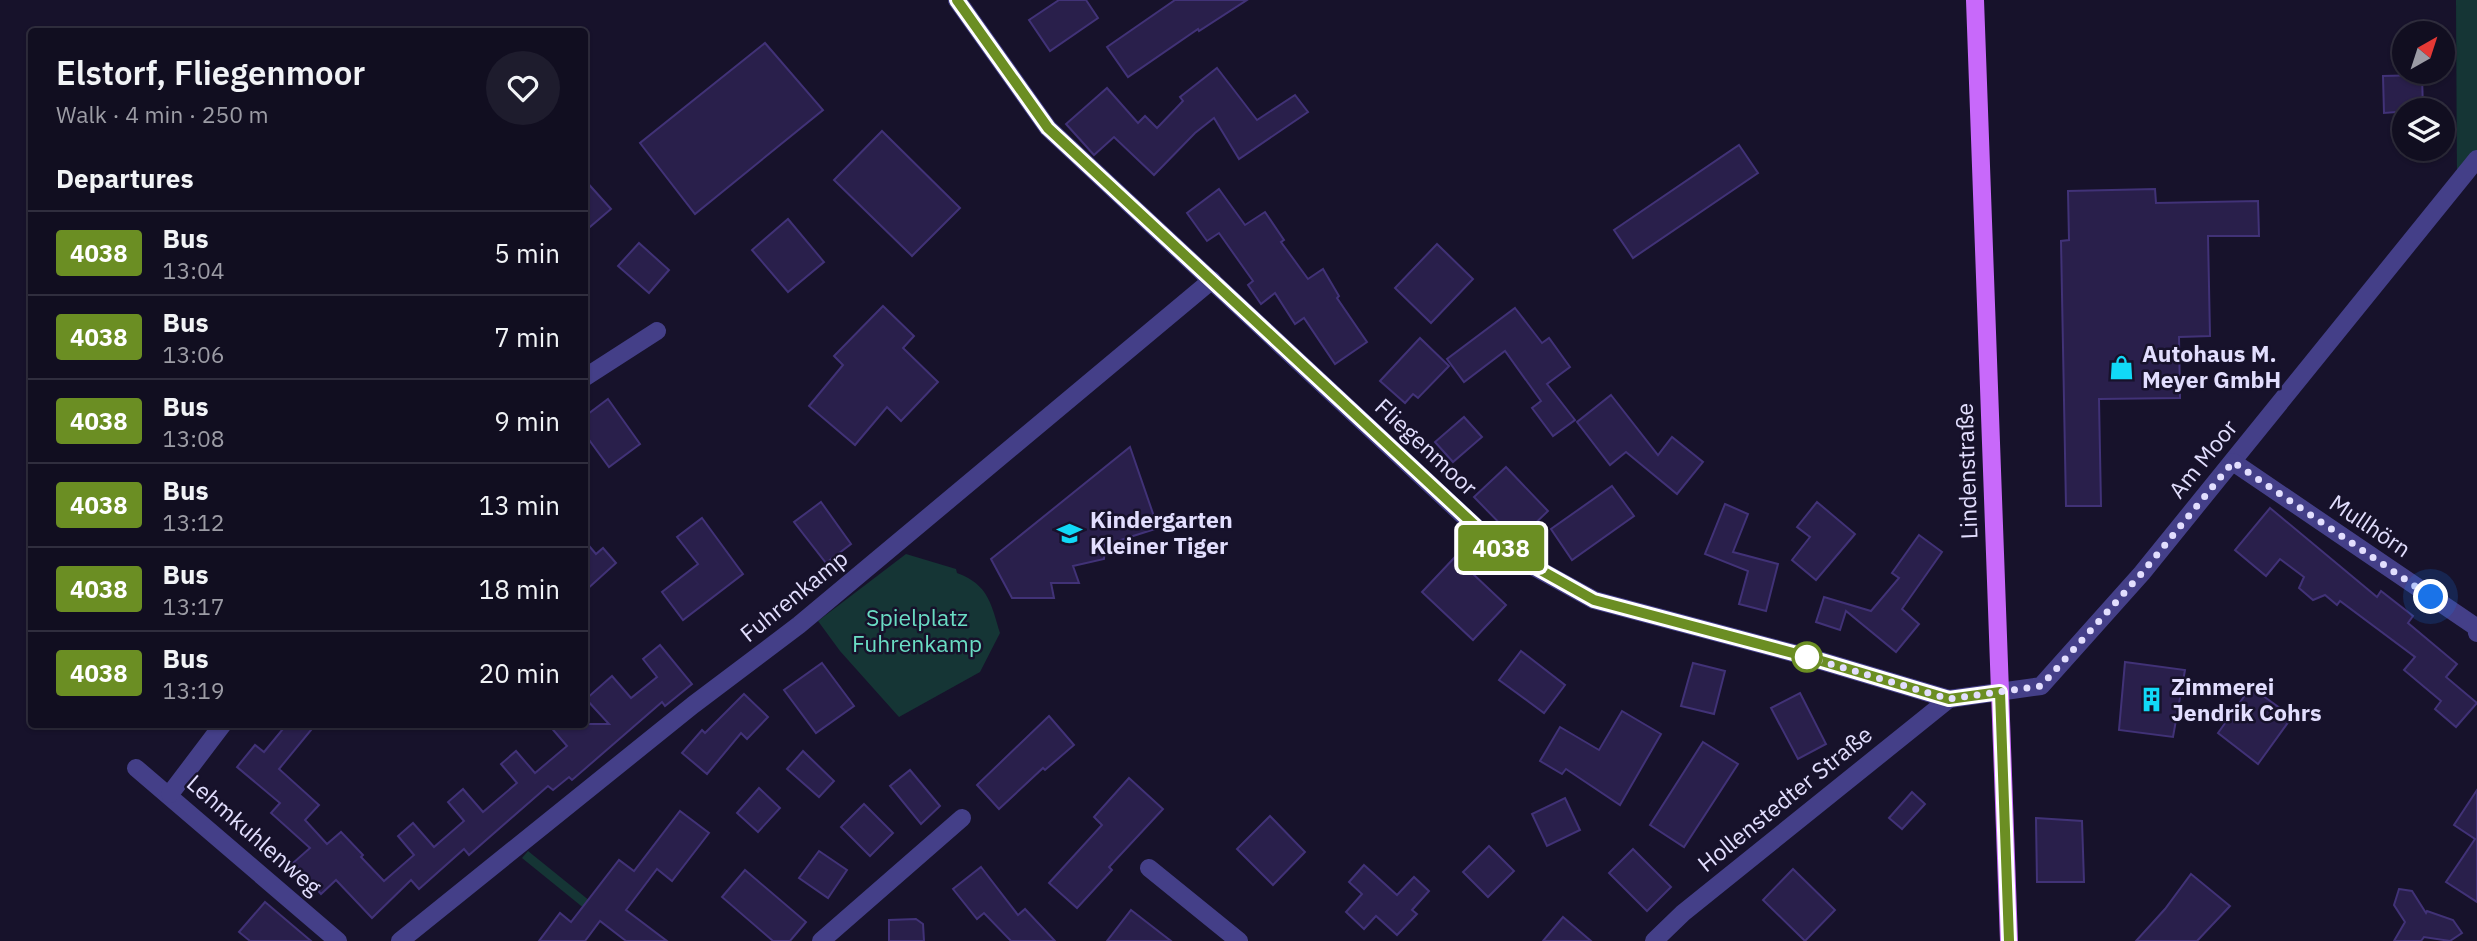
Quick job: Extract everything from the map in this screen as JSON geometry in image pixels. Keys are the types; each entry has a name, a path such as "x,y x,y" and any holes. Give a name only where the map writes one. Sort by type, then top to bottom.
{"main road":[{"name":"Lindenstraße","path":"1975,0 2009,941"}],"street":[{"name":"Fliegenmoor","path":"957,0 1048,128 1496,545 1594,600 1808,657 1949,699 2000,692"},
{"name":"Am Moor","path":"2000,692 2041,686 2142,573 2477,159"},
{"name":"Fuhrenkamp","path":"400,941 693,705 800,625 1212,280"},
{"path":"588,375 657,331"},
{"name":"Mullhörn","path":"2233,462 2476,627 2477,633"},
{"name":"Hollenstedter Straße","path":"1654,941 1683,913 1949,699"},
{"path":"170,794 220,728"},
{"name":"Lehmkuhlenweg","path":"136,768 170,794 338,941"},
{"path":"821,941 962,818"},
{"path":"1149,868 1239,941"}],"green space":[{"path":"2456,0 2477,0 2477,159 2457,182"},
{"name":"Spielplatz Fuhrenkamp","path":"906,554 956,569 957,573 976,583 987,597 1000,633 980,672 899,717 840,651 818,621"},
{"path":"528,851 606,914 601,922 522,858"}],"building":[{"path":"1059,0 1086,0 1098,18 1050,51 1029,20"},
{"path":"1175,0 1247,0 1199,31 1198,29 1128,77 1107,47"},
{"path":"765,43 823,110 695,214 640,143"},
{"path":"1217,68 1257,120 1295,95 1308,112 1239,159 1214,118 1195,133 1154,175 1114,137 1094,155 1066,124 1107,88 1138,123 1145,116 1157,128 1183,101 1180,97"},
{"path":"2383,76 2392,76 2392,84 2422,84 2423,98 2392,98 2392,112 2384,113"},
{"path":"882,131 960,208 912,256 834,180"},
{"path":"1739,145 1758,173 1633,258 1614,230"},
{"path":"588,183 611,209 588,229"},
{"path":"1219,189 1245,225 1265,212 1284,240 1281,242 1308,279 1323,269 1339,296 1337,298 1367,342 1335,364 1304,318 1295,324 1275,293 1261,304 1248,285 1253,281 1219,233 1207,241 1187,213"},
{"name":"Autohaus M. Meyer GmbH","path":"2155,189 2156,203 2258,201 2259,236 2208,236 2210,336 2179,337 2180,398 2099,399 2101,506 2066,506 2061,241 2069,240 2068,191"},
{"path":"788,219 824,262 788,292 752,250"},
{"path":"639,243 669,270 649,293 618,266"},
{"path":"1437,244 1473,279 1431,323 1395,288"},
{"path":"883,306 914,336 903,348 938,382 901,421 887,407 855,445 809,406 843,365 834,356"},
{"path":"1515,308 1542,343 1549,338 1570,367 1547,384 1575,420 1553,436 1532,408 1541,401 1505,351 1464,382 1447,359"},
{"path":"1420,338 1449,366 1418,398 1413,394 1405,403 1380,381"},
{"path":"1611,395 1658,455 1672,437 1703,462 1677,494 1626,452 1610,465 1577,422"},
{"path":"608,399 640,444 609,467 588,438 588,414"},
{"path":"1464,417 1482,437 1453,462 1435,442"},
{"path":"1130,447 1158,528 1105,545 1104,559 1073,566 1079,583 1051,583 1054,598 1012,598 991,559"},
{"path":"1506,467 1548,511 1517,541 1474,497"},
{"path":"1612,486 1634,516 1572,560 1551,529"},
{"path":"821,502 851,544 826,563 794,522"},
{"path":"1817,502 1855,534 1816,580 1792,560 1810,537 1797,527"},
{"path":"1725,504 1748,514 1733,552 1778,564 1766,611 1739,604 1748,571 1705,554"},
{"path":"2270,508 2377,597 2381,591 2413,616 2408,623 2457,664 2446,677 2477,703 2456,727 2435,709 2441,701 2404,670 2415,657 2340,601 2337,605 2325,595 2313,600 2299,588 2304,577 2280,559 2266,576 2235,550"},
{"path":"702,518 743,574 683,620 662,592 698,564 677,537"},
{"path":"1919,535 1942,552 1902,609 1919,624 1896,652 1846,611 1840,630 1816,622 1824,597 1871,611 1899,578 1892,573"},
{"path":"588,545 596,554 603,548 616,563 588,588"},
{"path":"1455,557 1506,605 1473,640 1422,592"},
{"path":"660,645 692,684 665,706 662,702 572,780 569,777 553,790 548,786 469,855 464,849 419,889 411,880 372,918 336,880 321,894 293,863 310,848 271,813 280,803 237,767 255,745 264,752 284,728 313,728 279,769 319,805 305,820 327,844 341,832 384,881 414,855 398,836 413,823 434,847 464,821 448,802 463,789 483,812 517,783 501,764 516,751 535,773 567,746 551,728 588,728 588,724 609,724 588,701 588,697 612,676 631,698 657,677 643,659"},
{"path":"1521,651 1565,685 1544,713 1499,680"},
{"name":"Zimmerei Jendrik Cohrs","path":"2125,662 2185,670 2173,737 2119,730"},
{"path":"822,663 854,706 816,733 784,690"},
{"path":"1693,663 1725,671 1714,714 1681,706"},
{"path":"2251,687 2292,717 2258,764 2218,733"},
{"path":"1800,693 1826,744 1798,759 1771,708"},
{"path":"744,694 768,717 747,739 741,733 707,774 682,753 702,730 705,733"},
{"path":"1622,711 1661,734 1620,805 1566,769 1562,774 1540,761 1560,727 1599,750"},
{"path":"1049,716 1074,745 1045,770 1043,768 999,809 977,785"},
{"path":"1703,742 1738,764 1684,847 1650,825"},
{"path":"803,751 834,781 819,797 787,769"},
{"path":"910,770 940,806 921,824 890,786"},
{"path":"1129,778 1163,809 1109,867 1112,870 1077,908 1049,883 1102,825 1094,817"},
{"path":"759,788 780,808 758,832 737,813"},
{"path":"2477,790 2477,902 2446,882 2475,839 2454,825"},
{"path":"1912,792 1925,804 1902,829 1889,818"},
{"path":"1565,798 1580,830 1547,846 1532,814"},
{"path":"864,804 893,833 870,856 841,827"},
{"path":"680,811 709,833 672,881 657,869 626,910 667,941 626,941 600,921 585,941 539,941 560,913 571,922 619,860 634,871"},
{"path":"1270,816 1305,852 1273,885 1237,849"},
{"path":"2036,818 2082,821 2084,882 2037,882"},
{"path":"1489,846 1514,871 1488,897 1463,872"},
{"path":"1633,849 1671,887 1647,911 1609,873"},
{"path":"819,851 847,870 828,898 799,878"},
{"path":"1364,865 1397,895 1414,877 1429,891 1412,910 1417,914 1397,935 1376,916 1364,929 1346,912 1362,894 1349,882"},
{"path":"981,867 1018,915 1025,909 1055,941 1011,941 984,913 977,919 953,889"},
{"path":"1793,869 1835,910 1805,941 1763,900"},
{"path":"745,870 806,922 790,941 773,941 722,897"},
{"path":"2191,874 2230,906 2197,941 2136,941 2165,909"},
{"path":"2399,889 2412,891 2426,913 2427,911 2453,920 2462,933 2450,941 2424,937 2421,941 2394,941 2405,922 2394,905"},
{"path":"265,902 311,941 250,941 239,932"},
{"path":"1131,910 1171,941 1107,941"},
{"path":"1563,917 1591,941 1543,941"},
{"path":"916,919 923,924 924,941 889,941 889,920"}],"bus line":[{"name":"4038","path":"957,0 1048,128 1496,545 1594,600 1808,657 1949,699 2000,692 2009,941"}],"place":[{"name":"Autohaus M. Meyer GmbH","path":"2122,367"},
{"name":"Kindergarten Kleiner Tiger","path":"1070,533"},
{"name":"Zimmerei Jendrik Cohrs","path":"2151,700"}],"route":[{"path":"1807,657 1949,699 2041,686 2142,573 2233,462 2431,597"}]}
